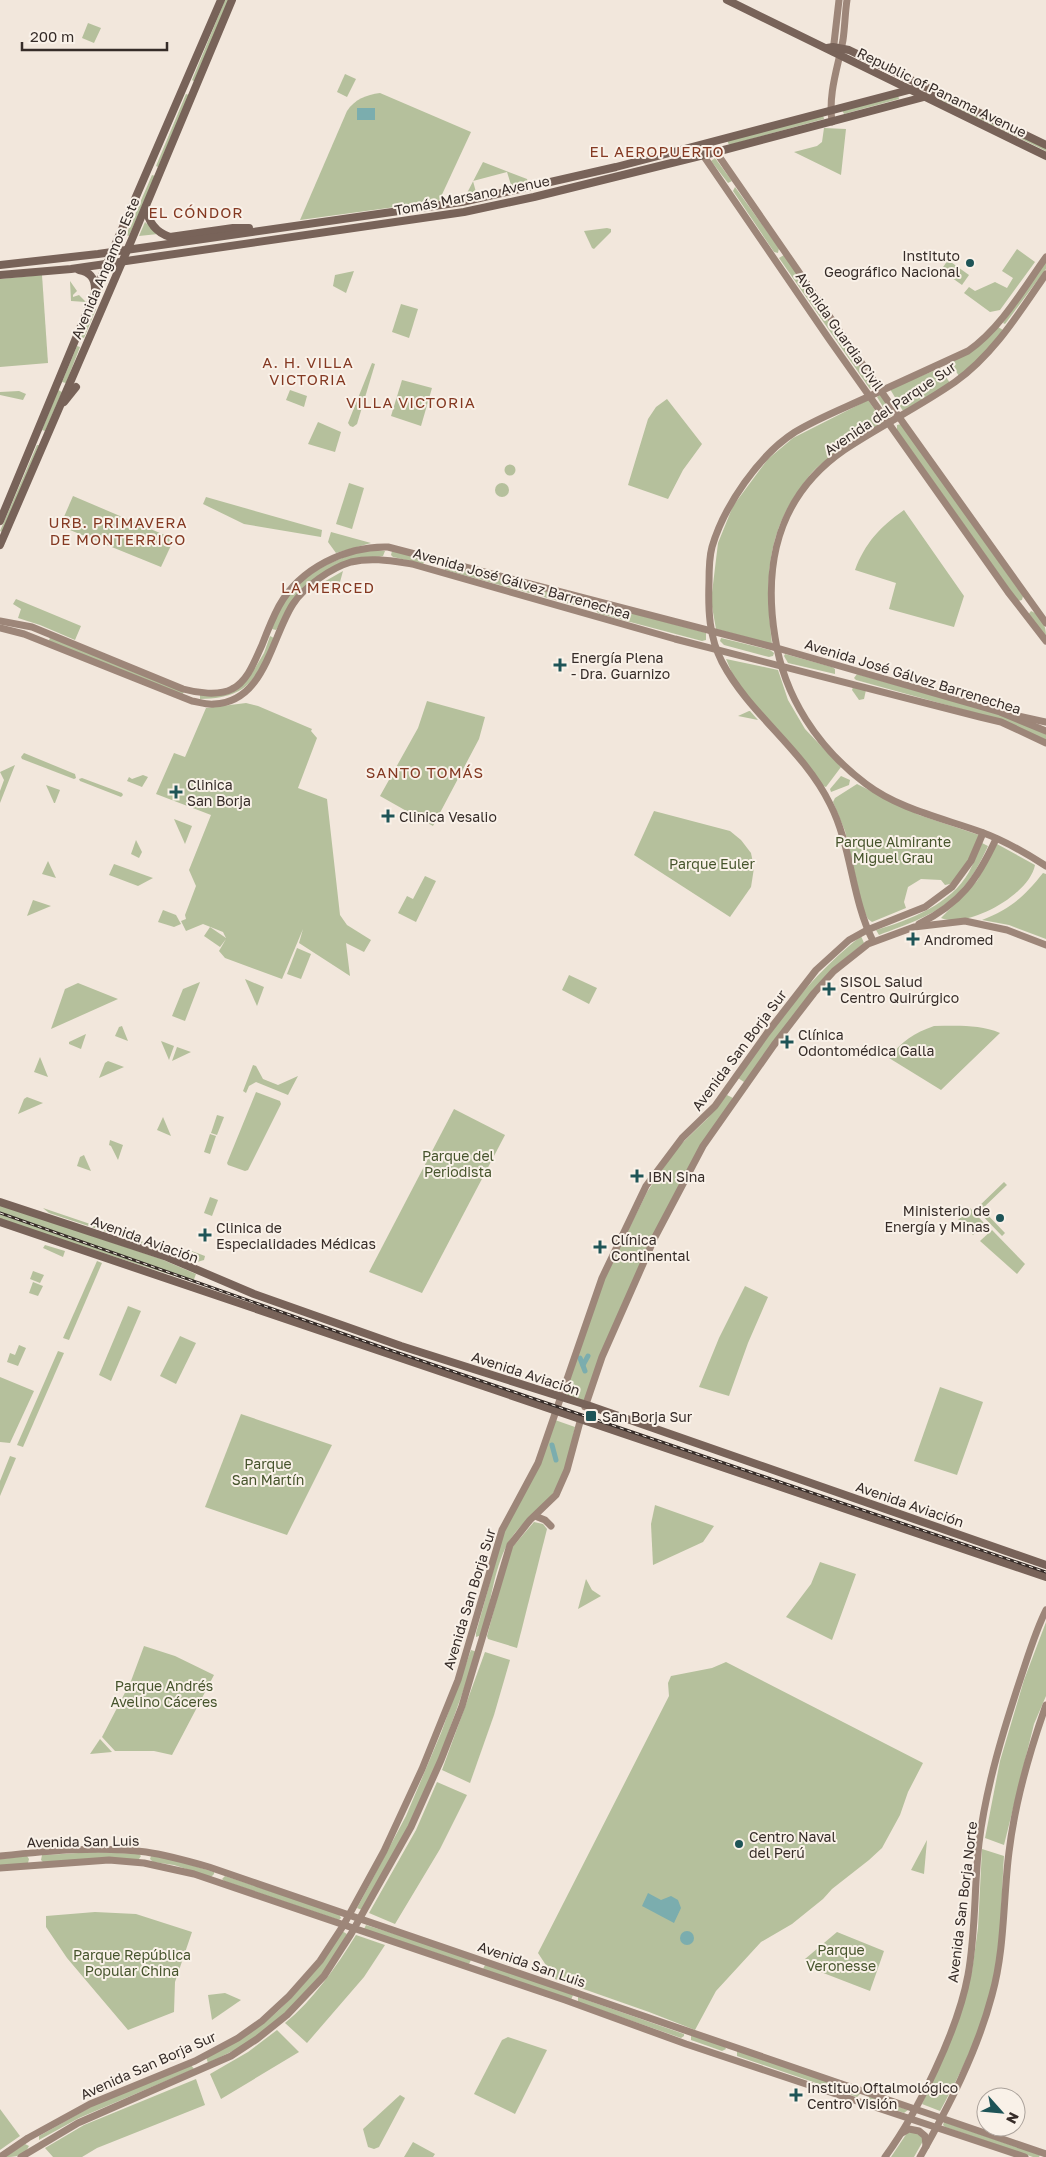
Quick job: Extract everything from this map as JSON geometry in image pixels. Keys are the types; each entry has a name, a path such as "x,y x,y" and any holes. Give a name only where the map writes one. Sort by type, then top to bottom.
{"main road":[{"name":"Avenida Angamos Este","path":"0,521 95,293 221,0"},
{"name":"Avenida Angamos Este","path":"0,545 56,411 146,206 232,0"},
{"name":"Republic of Panama Avenue","path":"726,0 835,50 924,86 1046,145"},
{"path":"832,122 830,110 836,65 838,0"},
{"path":"835,50 847,0"},
{"name":"Republic of Panama Avenue","path":"835,50 884,78 1046,156"},
{"path":"883,96 888,86 884,78"},
{"name":"Tomás Marsano Avenue","path":"0,275 74,269 110,258 178,242 462,202 533,188 924,86"},
{"name":"Tomás Marsano Avenue","path":"0,265 110,258 464,212 703,156 939,93"},
{"path":"698,146 716,152"},
{"name":"Avenida Guardia Civil","path":"716,152 882,390 898,417 1046,623"},
{"name":"Avenida Guardia Civil","path":"703,156 870,396 1046,643"},
{"path":"150,167 160,171"},
{"path":"731,195 729,190 731,185 739,186"},
{"path":"146,206 150,223 163,234 170,236 232,228 266,230"},
{"path":"775,258 781,256 784,251"},
{"name":"Avenida del Parque Sur","path":"873,941 867,930 854,891 844,843 830,804 790,746 746,701 733,682 716,649 708,613 712,548 729,508 765,456 794,433 842,407 968,351 983,341 998,324 1046,257"},
{"path":"74,269 90,274 94,279 95,293"},
{"name":"Avenida del Parque Sur","path":"1046,274 1007,330 985,356 955,382 843,451 824,467 807,486 786,516 778,535 771,579 770,609 780,664 796,702 806,722 832,755 874,789 910,808 983,833 1046,866"},
{"path":"76,341 85,345"},
{"path":"57,385 66,389"},
{"path":"56,411 76,387"},
{"name":"Avenida José Gálvez Barrenechea","path":"0,620 46,633 183,689 204,693 232,689 249,672 280,605 304,577 332,558 373,546 388,547 414,552 776,648 1000,712 1046,731"},
{"name":"Avenida José Gálvez Barrenechea","path":"0,628 43,641 192,702 215,704 230,700 244,693 256,681 293,604 318,581 347,564 369,560 384,560 412,564 716,649 1001,722 1046,743"},
{"path":"1016,603 1022,603 1026,596"},
{"path":"1025,614 1023,612 1026,608 1033,607"},
{"path":"269,629 279,633"},
{"path":"43,641 48,637 46,633"},
{"path":"1000,712 1046,722"},
{"name":"Avenida San Borja Sur","path":"0,2157 28,2138 90,2104 194,2061 238,2038 289,1996 320,1961 343,1926 401,1817 441,1725 470,1640 502,1530 538,1463 602,1278 646,1186 682,1138 715,1106 767,1033 816,970 838,949 867,930 925,908 952,887 971,861 983,833"},
{"name":"Avenida San Borja Sur","path":"585,1406 602,1357 656,1236 703,1146 744,1086 814,993 846,960 873,941 914,927 945,910 959,898 980,873 996,839"},
{"name":"Avenida San Borja Sur","path":"914,927 965,921 1007,930 1046,945"},
{"name":"Avenida Aviación","path":"0,1202 167,1258 265,1298 402,1346 560,1397 1046,1565"},
{"name":"Avenida Aviación","path":"0,1222 1046,1577"},
{"name":"Avenida San Borja Sur","path":"22,2157 92,2116 231,2056 257,2039 287,2015 330,1968 360,1919 411,1827 438,1767 470,1685 506,1554 515,1537 552,1500 564,1479 581,1419"},
{"path":"535,1516 545,1520 551,1526"},
{"name":"Avenida San Borja Norte","path":"886,2157 916,2108 935,2069 954,2021 968,1976 980,1842 995,1762 1014,1697 1046,1610"},
{"path":"920,2157 964,2073 993,1994 1000,1950 1008,1853 1015,1812 1046,1706"},
{"name":"Avenida San Luis","path":"0,1856 99,1850 154,1853 209,1867 691,2030 866,2092 942,2116 1046,2154"},
{"name":"Avenida San Luis","path":"0,1868 109,1860 144,1862 194,1874 574,2003 702,2050 1025,2157"},
{"path":"901,2134 909,2129 919,2131 925,2136 926,2147"}],"green space":[{"path":"225,0 229,0 195,82 192,80"},
{"path":"88,23 101,28 94,43 82,38"},
{"path":"345,74 356,79 347,97 337,92"},
{"path":"380,93 471,132 439,201 300,220 347,111 361,98"},
{"path":"186,94 189,95 158,167 156,166"},
{"path":"898,95 899,99 844,114 842,110"},
{"path":"941,97 1046,146 1046,151 940,100"},
{"path":"823,115 824,119 729,145 727,140"},
{"path":"824,128 846,129 841,175 794,152 817,146 822,142"},
{"path":"715,158 732,181 728,183 711,161"},
{"path":"483,162 527,179 528,182 512,188 507,172 473,181"},
{"path":"152,175 155,176 129,236 126,235"},
{"path":"473,181 477,196 468,198 466,195"},
{"path":"735,187 779,248 778,253 774,252 733,191"},
{"path":"145,222 158,234 139,236"},
{"path":"611,229 611,232 594,249 592,248 584,231"},
{"path":"1017,249 1035,262 1000,310 990,312 964,293 969,287 975,291 995,282 1007,288 1013,278 1002,271"},
{"path":"784,255 876,387 870,389 779,258"},
{"path":"1046,259 1046,269 1005,324 1003,323"},
{"path":"948,260 969,275 962,285 941,270"},
{"path":"354,271 346,293 333,286 335,275"},
{"path":"42,275 48,363 0,367 0,279"},
{"path":"70,281 77,291 73,297 79,295 86,302 71,301"},
{"path":"401,304 418,309 409,338 392,332"},
{"path":"92,307 96,309 84,338 80,337"},
{"path":"998,327 1003,330 990,348 959,376 950,362"},
{"path":"77,346 80,347 66,383 62,382"},
{"path":"372,363 375,364 357,424 353,427 348,423"},
{"path":"940,368 950,383 903,411 890,389"},
{"path":"402,380 432,388 421,426 391,416"},
{"path":"58,390 62,392 45,431 42,430"},
{"path":"290,390 307,396 304,407 286,400"},
{"path":"19,391 26,394 23,400 0,395 0,392"},
{"path":"881,394 893,415 889,417 877,397"},
{"path":"667,399 702,444 683,470 668,499 628,485 648,419 656,407"},
{"path":"868,400 884,423 835,454 813,471 796,494 778,530 773,548 769,585 772,644 716,629 711,601 718,543 733,506 768,459 793,438"},
{"path":"318,422 341,432 335,452 308,444"},
{"path":"901,424 1023,596 1022,600 1018,601 897,430 897,425"},
{"path":"37,445 39,445 2,532 0,531"},
{"path":"510,464 516,470 510,476 504,470"},
{"path":"349,483 364,488 352,529 336,524"},
{"path":"502,483 507,485 509,490 507,495 502,497 497,495 495,490 497,485"},
{"path":"73,496 174,539 161,567 60,526"},
{"path":"206,497 322,530 321,537 244,524 203,504"},
{"path":"904,510 964,596 954,627 889,609 896,583 855,570 874,536"},
{"path":"331,532 371,543 336,553 328,542"},
{"path":"368,549 385,551 383,556 344,563 318,576 308,585 276,630 272,629 287,599 306,578 328,564"},
{"path":"392,551 427,559 423,564 393,557 391,555"},
{"path":"445,565 581,600 578,606 562,602 445,570"},
{"path":"343,571 337,593 315,587"},
{"path":"16,599 81,626 75,640 18,618 21,609 13,604"},
{"path":"594,603 703,632 706,633 706,640 702,641 600,614 592,609"},
{"path":"1031,611 1038,615 1042,621 1046,636 1028,615"},
{"path":"270,636 274,638 268,652 249,684 230,695 200,699 200,695 215,696 252,673 264,653"},
{"path":"50,637 184,692 182,695 49,641"},
{"path":"721,638 770,650 774,653 773,656 769,657 724,645 720,641"},
{"path":"785,654 832,667 835,669 835,674 788,663 784,656"},
{"path":"726,659 778,670 788,700 805,729 841,767 826,787 823,786 737,685"},
{"path":"857,674 1002,715 1046,734 1046,740 1001,720 856,680 854,678"},
{"path":"853,687 866,690 864,699 859,700 852,690"},
{"path":"427,701 485,717 479,739 433,826 380,796 418,728"},
{"path":"246,703 258,706 312,729 311,731 317,738 298,788 327,799 340,915 347,925 371,940 364,952 346,943 350,976 299,943 303,929 282,979 225,958 219,951 226,939 220,947 204,936 210,927 226,938 223,932 203,924 186,931 181,921 186,919 185,915 196,886 189,870 211,815 156,794 174,753 185,757 206,708"},
{"path":"749,711 758,720 738,716"},
{"path":"24,753 75,774 76,778 74,779 22,759 21,757"},
{"path":"15,765 0,803 0,791 4,780 0,772"},
{"path":"143,775 148,777 142,787 127,781 129,777 132,779"},
{"path":"841,776 850,780 849,785 831,792 830,789"},
{"path":"82,778 123,795 121,797 80,781 79,779"},
{"name":"Parque Almirante Miguel Grau","path":"857,784 919,815 979,835 964,870 950,884 945,885 941,880 921,879 908,887 904,902 906,908 872,922 868,919 863,909 845,831 833,802 835,798"},
{"path":"46,785 60,790 55,803 54,803"},
{"name":"Parque Euler","path":"654,811 730,831 741,840 751,853 754,868 751,887 730,917 634,855"},
{"path":"174,819 192,826 185,844"},
{"path":"136,840 142,852 139,858 131,854"},
{"path":"982,843 988,846 978,866 957,894 932,913 879,935 876,930 916,916 941,902 952,893 969,872"},
{"path":"997,844 1035,865 1031,876 1010,897 982,914 953,920 941,918 977,881"},
{"path":"48,861 56,878 42,874"},
{"path":"114,864 153,878 138,886 109,875"},
{"path":"1043,873 1046,874 1046,939 1009,925 982,920 1009,907"},
{"path":"425,876 436,881 416,922 398,913 407,896 413,899"},
{"path":"33,900 51,906 27,916"},
{"path":"163,910 176,915 181,924 174,927 158,922"},
{"path":"861,936 864,943 833,968 744,1082 738,1078 780,1020 809,985"},
{"path":"297,948 311,954 301,979 287,974"},
{"path":"569,975 597,988 589,1004 562,990"},
{"path":"245,979 264,987 257,1006"},
{"path":"200,982 185,1021 172,1016 183,989"},
{"path":"78,983 118,999 51,1029 65,989"},
{"path":"122,1026 128,1041 115,1036 119,1027"},
{"path":"934,1026 976,1027 1000,1033 941,1090 889,1058 909,1038"},
{"path":"86,1034 81,1049 69,1044 69,1042"},
{"path":"161,1041 174,1046 169,1060"},
{"path":"177,1047 191,1052 172,1061"},
{"path":"40,1057 48,1077 34,1072"},
{"path":"108,1061 124,1067 99,1078 105,1063"},
{"path":"253,1065 256,1066 263,1079 278,1085 298,1076 288,1095 256,1082 249,1086 246,1093 243,1091"},
{"path":"256,1092 280,1101 281,1104 248,1170 245,1171 227,1163"},
{"path":"727,1095 733,1098 682,1180 585,1401 564,1394 604,1280 647,1192 677,1148 707,1119"},
{"path":"27,1097 43,1103 18,1114 24,1099"},
{"name":"Parque del Periodista","path":"454,1109 505,1135 422,1293 369,1272"},
{"path":"217,1115 224,1117 217,1135 211,1133"},
{"path":"163,1117 171,1136 157,1130"},
{"path":"210,1134 216,1136 210,1154 204,1152"},
{"path":"110,1140 123,1145 118,1160 109,1145"},
{"path":"84,1155 91,1171 77,1166 80,1157"},
{"path":"1004,1182 1007,1185 982,1209 1005,1233 1002,1236 976,1209"},
{"path":"210,1197 218,1200 212,1216 204,1213"},
{"path":"0,1205 161,1259 196,1274 193,1282 0,1220"},
{"path":"43,1208 161,1248 161,1250 49,1213"},
{"path":"970,1208 985,1224 973,1235 958,1220"},
{"path":"992,1230 1025,1264 1017,1274 980,1241"},
{"path":"45,1245 65,1251 63,1257 43,1248"},
{"path":"189,1250 205,1256 204,1260 197,1262 187,1254"},
{"path":"97,1261 102,1263 69,1340 63,1338"},
{"path":"33,1271 44,1275 40,1283 30,1279"},
{"path":"33,1282 43,1286 38,1296 29,1293"},
{"path":"745,1286 768,1297 748,1343 729,1396 699,1387 719,1338"},
{"path":"128,1306 141,1311 111,1381 99,1375"},
{"path":"180,1336 196,1343 176,1384 160,1376"},
{"path":"19,1345 26,1348 18,1366 7,1362 10,1353 15,1355"},
{"path":"58,1351 64,1353 23,1447 17,1445"},
{"path":"0,1377 34,1391 10,1443 0,1442"},
{"path":"940,1387 983,1402 957,1475 914,1461"},
{"name":"Parque San Martín","path":"241,1414 332,1445 287,1535 205,1507"},
{"path":"555,1420 575,1427 564,1471 552,1495 514,1534 505,1549 494,1582 482,1635 476,1637 503,1535"},
{"path":"10,1456 16,1458 0,1496 0,1481"},
{"path":"655,1505 714,1526 703,1542 653,1565 651,1524"},
{"path":"534,1522 543,1524 547,1529 517,1648 488,1639 487,1636 510,1550"},
{"path":"820,1562 856,1574 832,1640 786,1617 811,1584"},
{"path":"586,1579 592,1590 601,1596 578,1609"},
{"path":"1046,1622 1046,1696 1034,1724 1004,1845 985,1838 1000,1761 1024,1680"},
{"name":"Parque Andrés Avelino Cáceres","path":"144,1646 175,1656 214,1675 172,1755 154,1751 115,1751 102,1737 131,1681"},
{"path":"471,1650 477,1652 435,1770 410,1824 362,1910 357,1908 406,1816 441,1733"},
{"path":"485,1652 510,1660 494,1715 470,1783 442,1770"},
{"name":"Centro Naval del Perú","path":"726,1662 923,1763 908,1792 900,1815 882,1848 792,1924 761,1942 716,1991 695,2030 555,1979 538,1953 669,1696 668,1683 671,1676 712,1668"},
{"path":"100,1739 112,1752 90,1754"},
{"path":"437,1782 467,1795 440,1849 395,1924 369,1913 416,1830"},
{"path":"927,1840 924,1874 911,1870"},
{"path":"982,1849 1004,1856 995,1974 987,2006 976,2037 940,2111 922,2104 938,2070 972,1971 978,1928"},
{"path":"95,1852 139,1854 141,1856 139,1859 43,1862 41,1860 42,1855"},
{"path":"27,1856 29,1859 28,1863 0,1866 0,1859"},
{"path":"151,1856 171,1859 214,1872 214,1874 211,1877 174,1865 153,1862 150,1859"},
{"path":"225,1876 339,1914 341,1918 339,1920 224,1881 222,1879"},
{"name":"Parque República Popular China","path":"95,1912 136,1914 192,1932 175,1982 174,2012 128,2030 67,1958 46,1927 46,1916"},
{"path":"366,1925 472,1958 469,1964 364,1929"},
{"path":"342,1931 347,1934 329,1966 276,2023 243,2046 208,2063 206,2057 256,2029 282,2008 310,1977"},
{"name":"Parque Veronesse","path":"837,1932 884,1951 870,1991 813,1969 805,1959"},
{"path":"356,1935 385,1945 364,1977 307,2043 285,2023 306,2004 324,1982"},
{"path":"486,1963 573,1995 571,2000 483,1969"},
{"path":"225,1993 241,2000 212,2020 208,1995"},
{"path":"578,1997 684,2034 684,2036 681,2038 578,2002"},
{"path":"277,2030 299,2052 221,2099 210,2074 248,2052"},
{"path":"695,2035 726,2049 722,2051 691,2040 691,2036"},
{"path":"508,2037 547,2050 515,2114 474,2094 502,2040"},
{"path":"737,2051 859,2092 860,2094 857,2097 737,2056"},
{"path":"191,2065 194,2069 79,2118 39,2140 39,2136 96,2104"},
{"path":"196,2079 205,2105 97,2148 82,2157 53,2157 45,2148 84,2125"},
{"path":"400,2095 405,2098 379,2147 374,2149 368,2147 363,2129"},
{"path":"869,2096 908,2110 904,2113 869,2101"},
{"path":"0,2109 20,2136 0,2150"},
{"path":"944,2122 976,2133 976,2137 988,2137 1040,2155 1039,2157 1033,2157 945,2127 943,2125"},
{"path":"914,2131 922,2135 923,2141 914,2157 891,2157 907,2133"},
{"path":"413,2142 435,2154 433,2157 404,2157"},
{"path":"25,2144 29,2146 22,2154 5,2157"}],"water":[{"path":"357,108 375,108 375,120 357,120"},
{"path":"648,1893 661,1900 671,1896 678,1900 681,1908 674,1923 642,1906"},
{"path":"684,1931 690,1931 694,1938 690,1945 684,1945 680,1941 680,1935"}],"waterway":[{"path":"583,1365 588,1356"},
{"path":"580,1358 585,1371"},
{"path":"552,1445 556,1460"}],"railway":[{"path":"0,1213 384,1348 1046,1572"}],"place":[{"name":"Instituto Geográfico Nacional","path":"970,263"},
{"name":"Energía Plena - Dra. Guarnizo","path":"560,665"},
{"name":"Clinica San Borja","path":"176,792"},
{"name":"Clinica Vesalio","path":"388,816"},
{"name":"Andromed","path":"913,939"},
{"name":"SISOL Salud Centro Quirúrgico","path":"829,989"},
{"name":"Clínica Odontomédica Galla","path":"787,1042"},
{"name":"IBN Sina","path":"637,1176"},
{"name":"Ministerio de Energía y Minas","path":"1000,1218"},
{"name":"Clinica de Especialidades Médicas","path":"205,1235"},
{"name":"Clínica Continental","path":"600,1247"},
{"name":"San Borja Sur","path":"591,1416"},
{"name":"Centro Naval del Perú","path":"739,1844"},
{"name":"Instituo Oftalmológico Centro Visión","path":"796,2095"}],"district":[{"name":"EL AEROPUERTO","path":"657,151"},
{"name":"EL CÓNDOR","path":"196,212"},
{"name":"A. H. VILLA VICTORIA","path":"308,370"},
{"name":"VILLA VICTORIA","path":"411,402"},
{"name":"URB. PRIMAVERA DE MONTERRICO","path":"118,530"},
{"name":"LA MERCED","path":"328,587"},
{"name":"SANTO TOMÁS","path":"425,772"}]}
